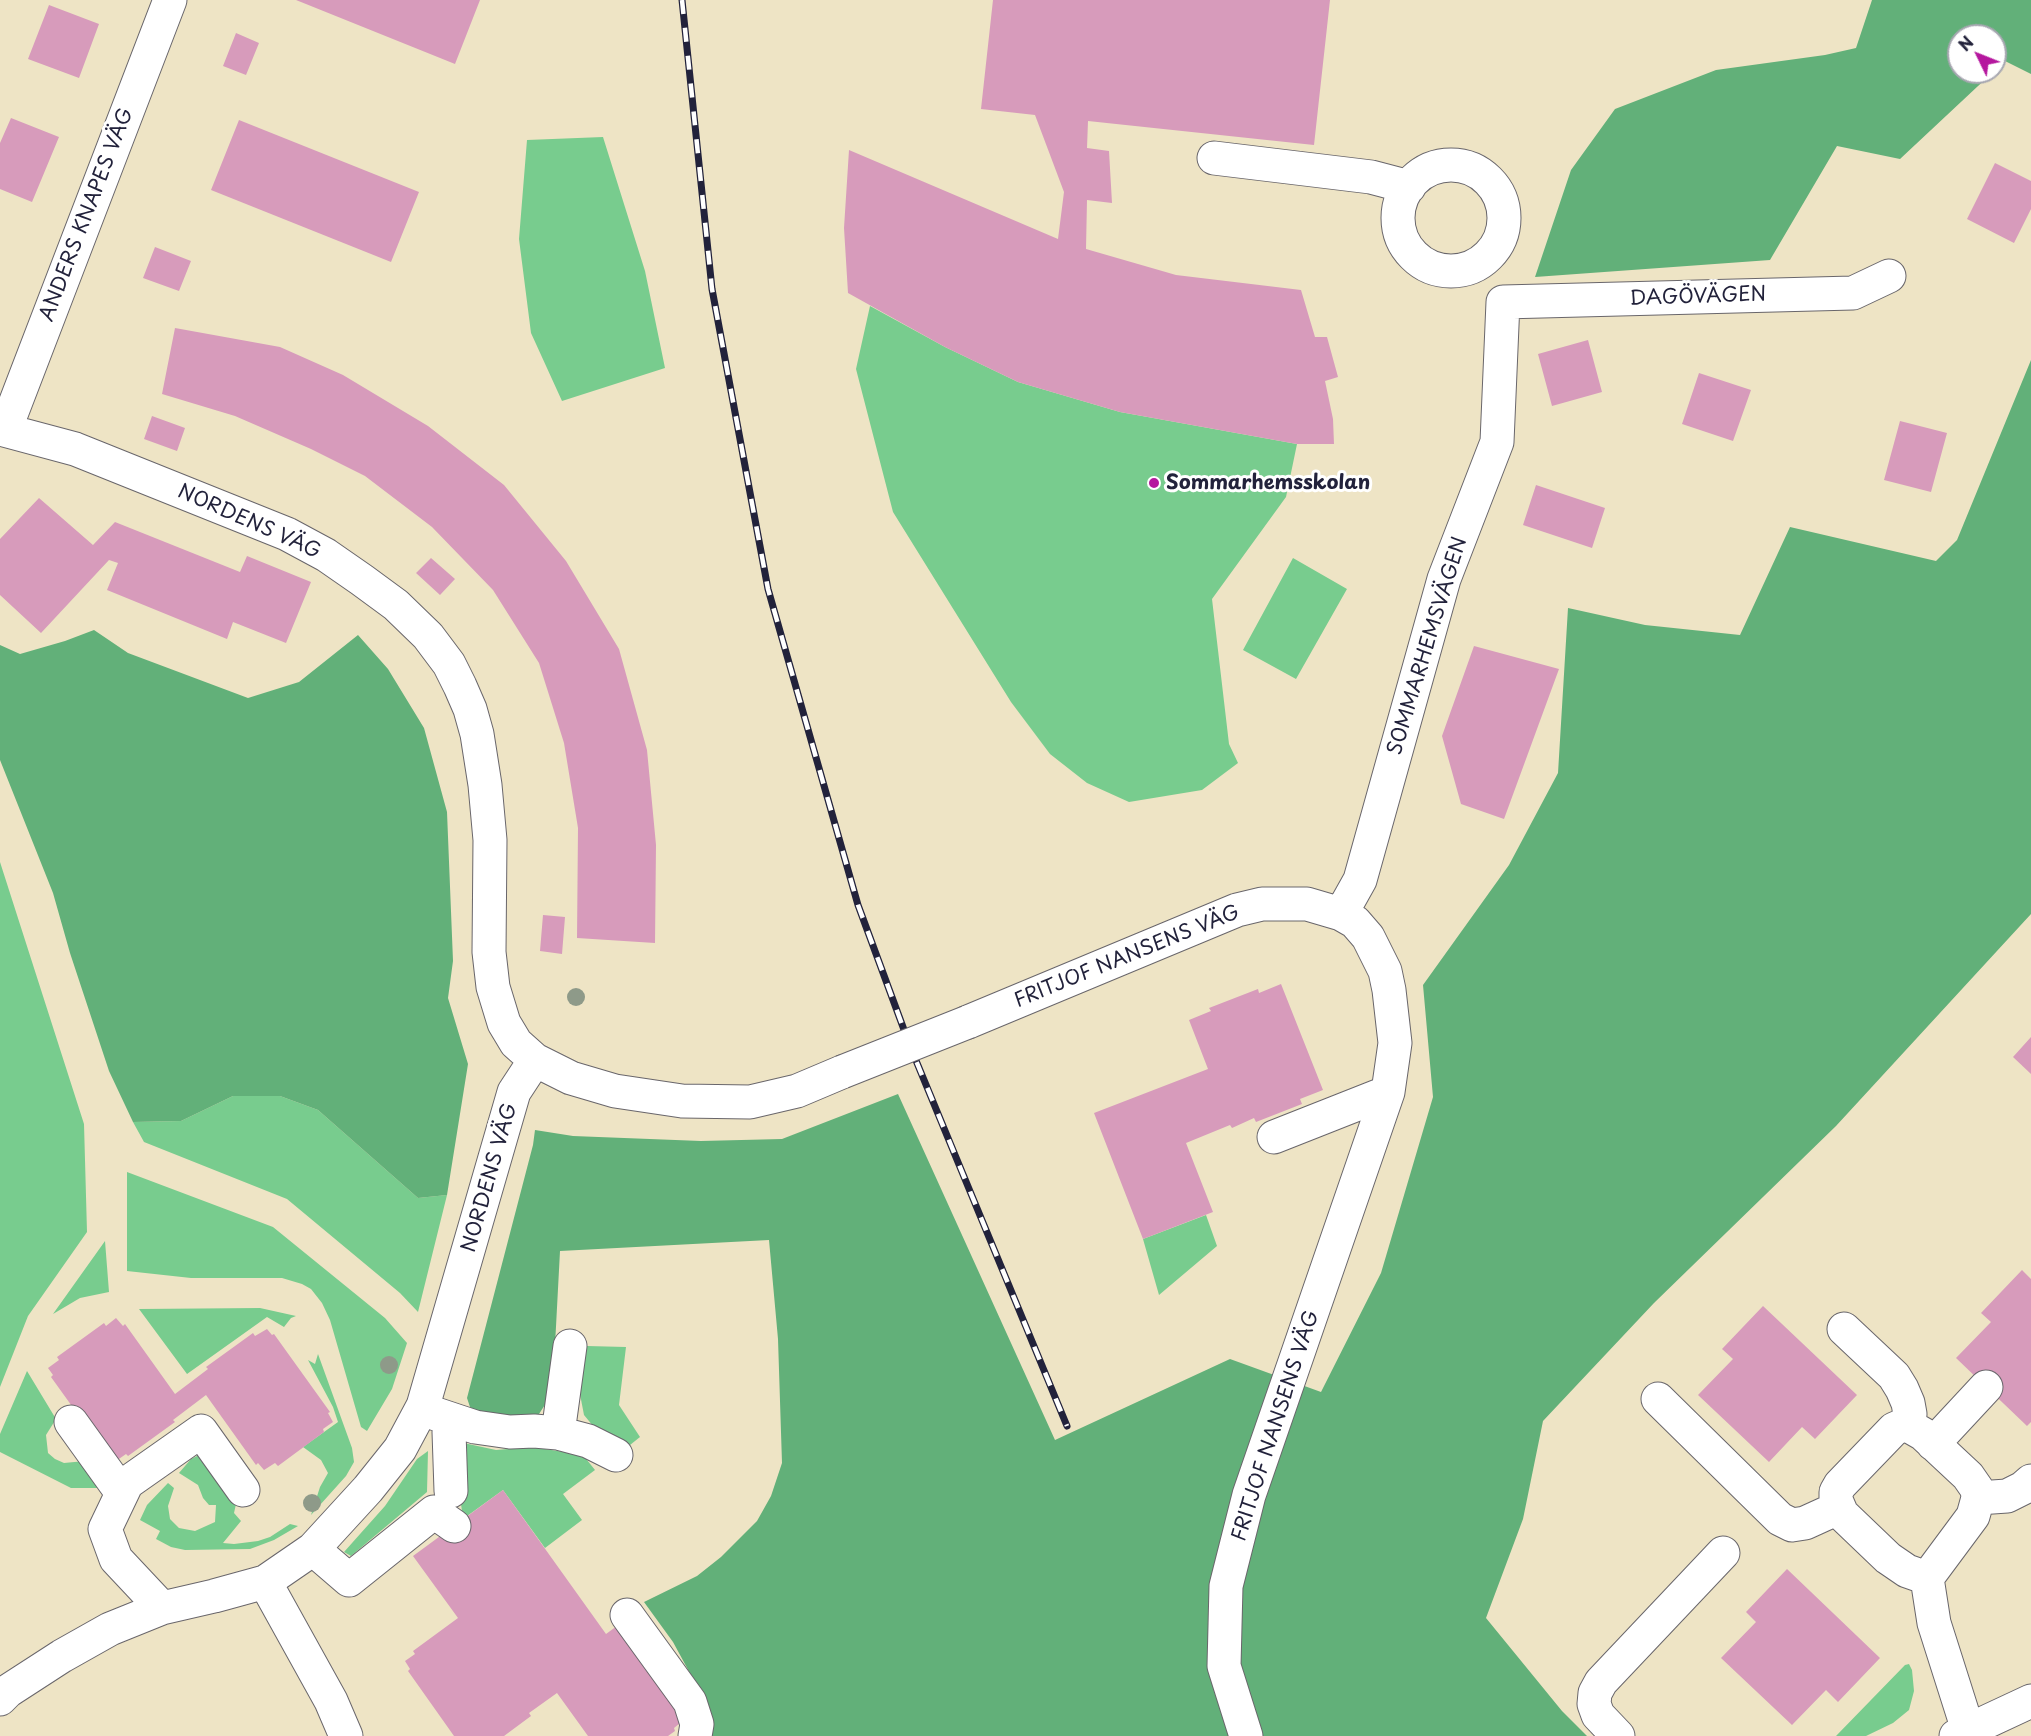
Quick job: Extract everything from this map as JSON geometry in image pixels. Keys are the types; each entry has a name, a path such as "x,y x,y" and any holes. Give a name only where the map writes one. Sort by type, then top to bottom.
{"street":[{"name":"ANDERS KNAPES VÄG","path":"3,429 170,0"},
{"path":"1214,158 1371,177 1409,187"},
{"path":"1455,165 1472,169 1486,178 1497,191 1503,207 1504,225 1500,241 1489,255 1475,266 1458,271 1441,270 1424,264 1411,252 1402,237 1398,220 1400,202 1409,187 1421,174 1437,167 1455,165"},
{"path":"1475,266 1503,302"},
{"name":"DAGÖVÄGEN","path":"1503,302 1853,293 1888,276"},
{"name":"SOMMARHEMSVÄGEN","path":"1341,914 1360,880 1444,579 1497,442 1503,302"},
{"name":"NORDENS VÄG","path":"0,1699 8,1691 62,1656 110,1629 162,1608 265,1582 313,1549 368,1489 400,1449 423,1406 514,1092 535,1060 516,1043 504,1023 493,987 489,952 490,840 477,734 470,709 449,664 428,636 396,605 362,580 326,555 287,534 75,449 3,429"},
{"name":"FRITJOF NANSENS VÄG","path":"535,1060 571,1078 615,1091 682,1101 750,1102 797,1091 1237,910 1262,904 1285,902 1307,904 1341,914 1355,922 1368,937 1385,971 1395,1042 1388,1092 1249,1495 1226,1586 1224,1666 1246,1736"},
{"path":"1274,1137 1388,1092"},
{"path":"1844,1329 1894,1376 1902,1389 1910,1414 1921,1435"},
{"path":"558,1433 570,1346"},
{"path":"1921,1435 1986,1386"},
{"path":"1658,1400 1780,1519 1791,1525 1805,1523 1838,1508"},
{"path":"423,1406 453,1420 490,1430 558,1433 588,1441 616,1455"},
{"path":"450,1491 449,1432 453,1420"},
{"path":"71,1422 122,1493"},
{"path":"1927,1578 1897,1566 1838,1508 1836,1492 1840,1485 1894,1429 1901,1426 1921,1435 1968,1476 1977,1489 1978,1498 1973,1516 1927,1578 1934,1623 1962,1733 2031,1701"},
{"path":"162,1608 102,1556 105,1529 127,1483 201,1431 243,1490"},
{"path":"1978,1498 2007,1496 2023,1488 2031,1480"},
{"path":"313,1549 349,1580 434,1512 454,1526"},
{"path":"1618,1736 1598,1715 1594,1704 1595,1693 1601,1682 1723,1553"},
{"path":"265,1582 331,1701 346,1736"},
{"path":"627,1614 690,1702 697,1724 695,1736"}],"green space":[{"path":"1872,0 2031,0 2031,74 2007,62 2007,24 1947,24 1947,84 1980,84 1900,159 1837,146 1770,260 1535,277 1571,170 1615,109 1716,70 1825,55 1856,48"},
{"path":"603,137 645,271 665,368 562,401 531,333 519,239 527,140"},
{"path":"870,306 945,347 1018,382 1120,412 1297,444 1286,497 1212,599 1229,744 1238,763 1202,790 1129,802 1087,783 1050,754 1011,702 893,512 856,369"},
{"path":"2031,360 2031,914 1836,1126 1654,1303 1543,1421 1523,1519 1486,1618 1562,1711 1587,1736 705,1736 692,1677 673,1642 644,1602 697,1576 721,1557 757,1521 771,1496 782,1463 778,1339 769,1240 560,1251 553,1383 548,1400 539,1414 516,1416 478,1412 470,1407 467,1398 535,1130 573,1136 701,1141 782,1139 898,1094 1055,1440 1230,1359 1321,1392 1381,1273 1433,1097 1423,985 1509,865 1558,773 1568,608 1645,625 1740,635 1790,527 1936,561 1957,540"},
{"path":"1293,558 1347,589 1296,679 1243,650"},
{"path":"94,630 128,653 248,698 299,682 358,635 388,669 424,728 447,812 453,961 448,998 468,1064 447,1195 418,1198 318,1110 280,1096 233,1096 181,1121 133,1122 109,1071 53,893 0,760 0,645 20,654"},
{"path":"0,862 84,1124 87,1232 28,1316 0,1387"},
{"path":"233,1096 280,1096 318,1110 418,1198 447,1195 418,1312 400,1293 287,1199 144,1142 133,1122 181,1121"},
{"path":"127,1172 273,1227 385,1318 407,1343 392,1389 367,1431 361,1427 330,1320 322,1303 311,1289 282,1278 191,1278 127,1271"},
{"path":"1206,1215 1217,1246 1159,1295 1143,1239"},
{"path":"105,1241 109,1292 80,1298 53,1314"},
{"path":"260,1308 296,1316 291,1318 284,1327 267,1317 187,1374 139,1309"},
{"path":"587,1346 626,1347 619,1405 640,1437 630,1445 598,1432 584,1415 579,1389"},
{"path":"318,1354 352,1448 354,1462 346,1476 311,1515 320,1487 328,1473 321,1460 303,1447 338,1422 333,1407 308,1360 315,1364"},
{"path":"27,1371 56,1419 46,1435 48,1453 64,1463 85,1461 105,1488 71,1488 0,1452 0,1434"},
{"path":"459,1442 496,1450 532,1447 583,1455 595,1470 563,1494 582,1520 545,1548 503,1490 463,1519 456,1466"},
{"path":"428,1451 427,1492 351,1556 344,1552 385,1506 417,1459"},
{"path":"201,1454 236,1504 234,1513 241,1521 223,1543 258,1541 270,1537 290,1524 298,1526 274,1540 250,1549 185,1550 171,1547 156,1539 160,1531 140,1520 147,1505 168,1483 174,1488 168,1506 170,1519 179,1528 195,1531 215,1522 216,1505 209,1505 203,1498 198,1485 179,1473 191,1459"},
{"path":"1909,1664 1912,1670 1914,1691 1909,1710 1893,1723 1866,1736 1836,1736 1905,1665"}],"building":[{"path":"296,0 480,0 455,64"},
{"path":"993,0 1330,0 1314,145 1088,121 1087,148 1109,151 1112,203 1087,200 1086,249 1176,275 1301,290 1315,337 1327,337 1338,377 1325,381 1333,419 1334,444 1297,444 1120,412 1018,382 945,347 848,293 844,228 849,150 1058,239 1064,192 1035,115 981,109"},
{"path":"49,5 99,24 79,78 28,59"},
{"path":"236,33 259,43 246,75 223,66"},
{"path":"11,118 59,137 32,202 0,189 0,143"},
{"path":"239,120 419,192 391,262 211,190"},
{"path":"1995,163 2031,181 2031,209 2014,243 1967,219"},
{"path":"155,247 191,261 179,291 143,278"},
{"path":"175,328 280,347 343,375 428,426 504,485 566,561 619,649 647,750 656,845 655,943 577,938 578,828 564,743 539,663 493,590 432,527 365,476 311,449 235,416 162,394"},
{"path":"1588,340 1602,392 1552,406 1538,354"},
{"path":"1699,373 1751,390 1733,441 1682,424"},
{"path":"152,416 185,428 177,451 144,439"},
{"path":"1900,421 1947,433 1931,492 1884,480"},
{"path":"1536,485 1605,508 1592,548 1523,525"},
{"path":"39,498 93,545 115,522 240,572 247,556 311,582 286,643 233,622 227,639 107,590 118,563 109,560 41,633 0,595 0,539"},
{"path":"431,558 455,579 440,595 416,573"},
{"path":"1474,646 1559,669 1504,819 1461,804 1442,736"},
{"path":"543,915 565,917 562,954 540,951"},
{"path":"1281,984 1323,1090 1300,1099 1302,1104 1256,1122 1254,1118 1232,1128 1230,1125 1186,1143 1213,1212 1143,1239 1094,1113 1208,1069 1189,1020 1211,1011 1209,1008 1258,989 1259,993"},
{"path":"2031,1037 2031,1074 2013,1057"},
{"path":"2022,1270 2031,1279 2031,1422 2027,1426 1956,1358 1991,1322 1981,1313"},
{"path":"1763,1306 1857,1395 1815,1439 1802,1427 1769,1462 1698,1395 1733,1359 1722,1349"},
{"path":"116,1318 123,1326 125,1324 175,1394 208,1369 206,1367 253,1333 255,1336 267,1329 272,1335 274,1334 330,1412 328,1413 333,1422 323,1429 324,1432 278,1466 275,1463 264,1470 258,1463 256,1465 206,1395 173,1420 175,1422 128,1456 126,1454 116,1461 107,1455 51,1377 53,1375 48,1368 59,1360 57,1357 104,1323 106,1326"},
{"path":"503,1490 606,1634 617,1626 684,1720 668,1736 588,1736 557,1693 529,1713 531,1716 504,1736 454,1736 408,1671 410,1669 405,1661 415,1654 413,1651 458,1618 413,1556"},
{"path":"1787,1569 1880,1658 1838,1702 1826,1690 1792,1725 1721,1658 1756,1622 1746,1612"}],"railway":[{"path":"682,0 712,289 768,589 858,905 910,1046 1067,1426"}],"place":[{"name":"Sommarhemsskolan","path":"1154,483"}]}
